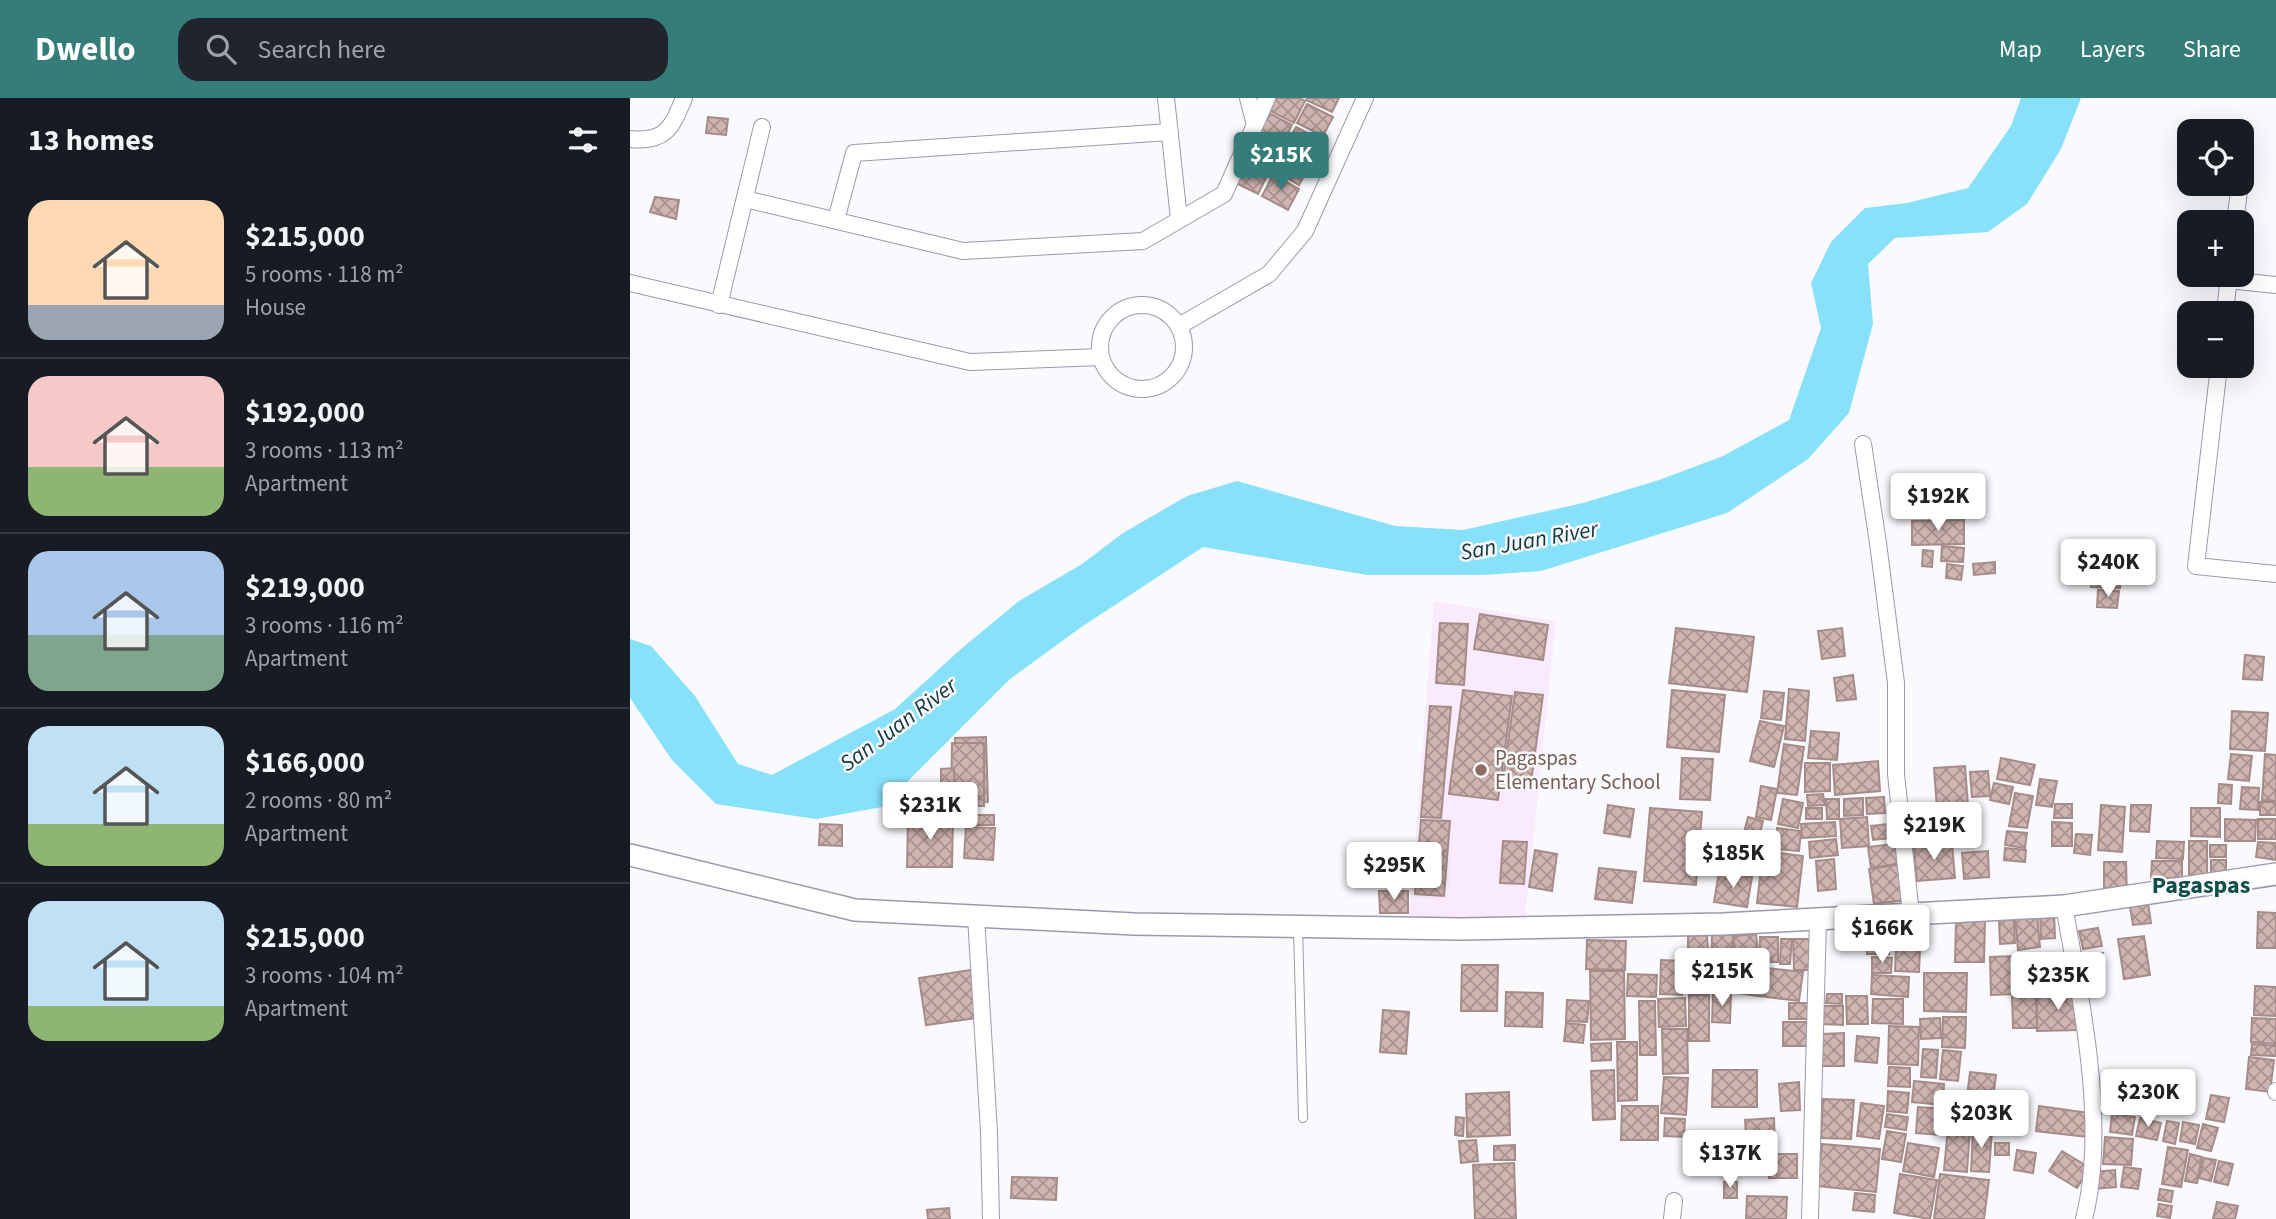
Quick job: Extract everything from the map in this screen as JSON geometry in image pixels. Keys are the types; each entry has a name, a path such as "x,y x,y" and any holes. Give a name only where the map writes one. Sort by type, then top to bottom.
{"main road":[{"path":"630,855 855,910 1135,924 1462,929 1723,924 2064,906 2276,874"}],"street":[{"path":"630,139 654,139 672,127 684,98"},
{"path":"1166,98 1179,219"},
{"path":"1248,98 1255,125"},
{"path":"745,199 963,251 1143,241 1224,194 1267,98"},
{"path":"1179,326 1269,274 1305,231 1365,98"},
{"path":"719,305 762,127"},
{"path":"836,220 854,153 1170,132"},
{"path":"2254,281 2276,285"},
{"path":"630,283 970,362 1101,357"},
{"path":"1137,305 1155,306 1169,314 1179,326 1184,342 1183,358 1175,373 1164,383 1149,388 1133,388 1119,382 1108,372 1101,357 1101,340 1107,323 1120,311 1137,305"},
{"path":"2217,378 2196,566 2275,569"},
{"path":"1863,444 1896,682 1896,774 1911,914"},
{"path":"2064,906 2085,1040 2094,1122 2088,1202 2084,1219"},
{"path":"976,916 989,1132 991,1219"},
{"path":"1810,1219 1818,919"},
{"path":"1672,1219 1674,1201"}],"lane":[{"path":"1298,927 1303,1118"}],"shaded area":[{"name":"Pagaspas Elementary School","path":"1434,601 1556,621 1525,919 1409,919"}],"water":[{"name":"San Juan River","path":"2021,98 2081,98 2061,149 2027,204 1988,232 1895,238 1868,264 1873,324 1849,413 1808,459 1727,513 1541,571 1483,575 1367,575 1203,547 1080,628 1010,679 882,807 816,819 716,804 672,760 630,698 630,639 651,646 695,696 738,764 772,775 895,709 1019,601 1082,564 1123,533 1187,496 1237,481 1395,526 1463,530 1583,503 1659,480 1723,456 1789,420 1821,328 1811,283 1831,242 1865,208 1907,203 1968,188 2011,126"}],"building":[{"path":"1274,98 1300,98 1305,101 1294,123 1268,110"},
{"path":"1339,98 1332,112 1306,100"},
{"path":"1307,104 1333,117 1323,136 1297,123"},
{"path":"1269,113 1292,125 1282,144 1259,132"},
{"path":"708,117 728,119 726,135 706,133"},
{"path":"1296,127 1322,141 1311,161 1285,146"},
{"path":"1259,137 1282,147 1270,170 1248,159"},
{"path":"1284,150 1310,165 1299,185 1273,169"},
{"path":"1248,159 1270,170 1258,194 1236,183"},
{"path":"1273,175 1299,189 1288,210 1262,196"},
{"path":"655,197 679,200 676,219 650,212"},
{"path":"1954,479 1976,480 1973,510 1952,509"},
{"path":"1931,496 1947,496 1947,513 1931,513"},
{"path":"1964,520 1964,544 1912,545 1912,521"},
{"path":"1942,546 1964,548 1963,562 1941,561"},
{"path":"1923,550 1933,551 1932,567 1922,566"},
{"path":"1995,562 1995,573 1974,575 1973,564"},
{"path":"1947,564 1963,566 1961,580 1946,578"},
{"path":"2092,565 2121,567 2120,588 2091,587"},
{"path":"2098,590 2119,591 2117,608 2097,607"},
{"path":"1480,614 1548,625 1543,660 1474,649"},
{"path":"1440,623 1468,624 1464,685 1436,683"},
{"path":"1676,628 1754,637 1747,692 1669,683"},
{"path":"1842,628 1845,656 1822,659 1818,631"},
{"path":"2245,655 2264,657 2262,680 2243,679"},
{"path":"1853,675 1856,699 1837,701 1834,678"},
{"path":"1789,689 1809,691 1805,741 1785,739"},
{"path":"1463,690 1512,696 1498,800 1449,794"},
{"path":"1672,690 1725,695 1719,752 1667,747"},
{"path":"1764,691 1784,693 1781,720 1761,718"},
{"path":"1515,692 1543,695 1530,789 1502,785"},
{"path":"1430,706 1451,707 1441,818 1421,817"},
{"path":"2232,711 2268,713 2265,751 2230,749"},
{"path":"1760,721 1784,726 1774,767 1750,761"},
{"path":"1811,731 1839,733 1837,760 1808,758"},
{"path":"986,737 988,802 957,803 955,738"},
{"path":"952,743 984,743 984,806 951,806"},
{"path":"1784,744 1804,747 1797,795 1777,793"},
{"path":"2231,754 2252,756 2249,781 2228,779"},
{"path":"2265,754 2276,755 2276,801 2262,800"},
{"path":"1682,758 1713,759 1710,800 1680,799"},
{"path":"2001,758 2035,765 2030,785 1997,779"},
{"path":"1878,761 1880,791 1835,795 1833,765"},
{"path":"1805,763 1830,763 1830,791 1805,792"},
{"path":"1965,766 1968,806 1937,809 1934,768"},
{"path":"954,768 955,801 941,801 941,769"},
{"path":"1988,771 1990,796 1972,797 1970,772"},
{"path":"2040,779 2057,781 2052,807 2036,805"},
{"path":"1994,783 2013,787 2009,804 1990,800"},
{"path":"2219,784 2232,785 2231,804 2218,803"},
{"path":"1761,786 1777,789 1771,820 1756,817"},
{"path":"2242,787 2259,788 2258,810 2240,809"},
{"path":"2015,793 2033,796 2027,828 2009,826"},
{"path":"1823,794 1825,805 1808,806 1807,795"},
{"path":"1884,797 1885,813 1867,814 1866,798"},
{"path":"1863,798 1863,815 1844,816 1844,799"},
{"path":"1783,799 1803,803 1798,828 1778,824"},
{"path":"1826,799 1839,799 1839,819 1827,819"},
{"path":"2260,802 2276,802 2276,815 2260,815"},
{"path":"2055,804 2072,804 2072,818 2054,818"},
{"path":"1608,805 1634,809 1630,837 1604,833"},
{"path":"2101,805 2125,807 2122,852 2098,850"},
{"path":"2131,805 2151,805 2149,832 2130,831"},
{"path":"1650,808 1702,812 1696,885 1644,881"},
{"path":"1806,808 1822,808 1822,819 1806,819"},
{"path":"2191,808 2220,808 2220,837 2191,836"},
{"path":"964,815 994,815 994,825 964,825"},
{"path":"908,817 953,817 952,867 907,867"},
{"path":"1748,817 1763,821 1758,840 1743,836"},
{"path":"1867,817 1869,846 1842,848 1840,819"},
{"path":"2225,819 2256,820 2255,841 2225,841"},
{"path":"2258,819 2276,819 2276,839 2258,839"},
{"path":"1421,820 1450,821 1444,896 1415,894"},
{"path":"1949,820 1951,839 1916,844 1913,825"},
{"path":"1835,822 1836,836 1802,838 1801,824"},
{"path":"2052,822 2072,823 2072,846 2052,846"},
{"path":"820,824 842,825 842,846 819,845"},
{"path":"1889,824 1891,838 1873,840 1871,826"},
{"path":"966,827 995,828 993,860 964,858"},
{"path":"1777,828 1801,831 1799,851 1775,849"},
{"path":"2007,831 2027,833 2025,848 2005,845"},
{"path":"2076,834 2092,835 2090,855 2074,853"},
{"path":"1836,839 1838,855 1810,858 1809,842"},
{"path":"1503,841 1527,842 1524,884 1500,883"},
{"path":"2157,841 2184,842 2183,859 2156,858"},
{"path":"2189,841 2207,841 2207,878 2189,878"},
{"path":"2258,842 2276,843 2276,860 2256,857"},
{"path":"1900,843 1903,863 1871,868 1868,847"},
{"path":"1952,844 1955,878 1917,881 1914,847"},
{"path":"2210,845 2226,845 2226,857 2210,857"},
{"path":"2005,848 2026,850 2025,862 2004,860"},
{"path":"1535,850 1557,854 1552,891 1529,887"},
{"path":"1763,851 1803,856 1797,907 1757,903"},
{"path":"1988,851 1989,877 1964,879 1962,853"},
{"path":"1834,859 1836,889 1818,891 1816,861"},
{"path":"2211,860 2226,860 2226,876 2211,876"},
{"path":"2152,861 2182,861 2182,878 2151,878"},
{"path":"2104,862 2126,862 2127,895 2104,895"},
{"path":"1903,864 1908,900 1874,904 1869,869"},
{"path":"1599,868 1636,872 1632,903 1595,899"},
{"path":"1719,872 1752,877 1747,907 1714,902"},
{"path":"1379,891 1408,891 1408,913 1380,913"},
{"path":"2148,903 2151,923 2133,925 2130,906"},
{"path":"2054,912 2055,938 2041,939 2040,913"},
{"path":"2258,912 2276,913 2276,948 2257,948"},
{"path":"2037,914 2040,947 2018,950 2015,917"},
{"path":"1908,919 1929,919 1929,943 1908,943"},
{"path":"2014,919 2015,943 2000,944 1999,920"},
{"path":"1956,920 1985,920 1984,962 1955,962"},
{"path":"2098,928 2102,946 2083,949 2079,931"},
{"path":"1891,930 1904,931 1903,946 1891,945"},
{"path":"1868,931 1889,931 1889,954 1867,954"},
{"path":"1712,934 1733,935 1732,973 1711,972"},
{"path":"1756,934 1758,953 1736,956 1733,936"},
{"path":"1707,935 1708,950 1688,951 1688,936"},
{"path":"2144,936 2150,975 2124,979 2118,939"},
{"path":"1760,937 1778,937 1778,962 1759,962"},
{"path":"1781,939 1792,939 1790,964 1780,964"},
{"path":"1793,939 1814,939 1815,970 1794,970"},
{"path":"1587,940 1626,941 1625,970 1586,969"},
{"path":"1896,948 1920,949 1919,972 1895,971"},
{"path":"2065,953 2068,987 2040,990 2037,955"},
{"path":"2079,953 2103,953 2103,966 2080,967"},
{"path":"2014,956 2015,994 1991,995 1990,957"},
{"path":"1872,957 1892,958 1891,973 1872,973"},
{"path":"1661,960 1683,961 1682,995 1660,994"},
{"path":"2018,960 2036,960 2037,988 2018,989"},
{"path":"1462,965 1498,965 1497,1011 1461,1011"},
{"path":"1739,965 1803,972 1799,1001 1735,993"},
{"path":"1706,969 1708,989 1687,991 1685,971"},
{"path":"971,970 977,1018 926,1025 919,978"},
{"path":"1590,971 1624,971 1625,1039 1591,1040"},
{"path":"1924,973 1967,973 1966,1012 1924,1011"},
{"path":"1628,974 1657,975 1656,997 1627,996"},
{"path":"1872,975 1909,977 1908,997 1871,994"},
{"path":"2255,986 2276,987 2276,1016 2254,1015"},
{"path":"1506,992 1543,993 1542,1027 1505,1026"},
{"path":"1713,993 1731,993 1730,1023 1712,1022"},
{"path":"2078,993 2079,1030 2037,1031 2037,995"},
{"path":"1827,994 1842,994 1842,1004 1826,1003"},
{"path":"1689,995 1709,995 1709,1041 1689,1041"},
{"path":"1846,996 1867,996 1868,1024 1847,1024"},
{"path":"2036,996 2037,1028 2013,1028 2012,997"},
{"path":"1685,998 1686,1026 1659,1027 1658,999"},
{"path":"1873,999 1903,999 1903,1024 1872,1023"},
{"path":"1567,1000 1589,1001 1587,1022 1566,1021"},
{"path":"1639,1001 1655,1001 1656,1055 1640,1055"},
{"path":"1789,1003 1811,1003 1811,1019 1789,1019"},
{"path":"1823,1006 1843,1006 1843,1025 1823,1024"},
{"path":"1383,1010 1409,1012 1406,1054 1380,1052"},
{"path":"1943,1017 1966,1017 1965,1048 1942,1047"},
{"path":"1940,1018 1941,1038 1921,1039 1920,1019"},
{"path":"2252,1018 2276,1019 2276,1044 2251,1042"},
{"path":"1783,1022 1807,1022 1807,1046 1783,1046"},
{"path":"1566,1023 1585,1025 1583,1043 1564,1041"},
{"path":"1889,1026 1919,1027 1918,1065 1888,1064"},
{"path":"1662,1029 1687,1029 1688,1073 1663,1074"},
{"path":"1844,1033 1844,1066 1821,1066 1821,1034"},
{"path":"1857,1036 1879,1038 1877,1063 1855,1061"},
{"path":"1617,1042 1637,1042 1637,1100 1618,1101"},
{"path":"1611,1043 1611,1060 1592,1061 1591,1044"},
{"path":"2252,1044 2276,1046 2276,1056 2251,1055"},
{"path":"1923,1049 1938,1050 1936,1078 1921,1077"},
{"path":"1943,1050 1961,1052 1958,1081 1940,1079"},
{"path":"2249,1057 2274,1060 2270,1092 2246,1089"},
{"path":"1889,1067 1910,1068 1910,1087 1888,1086"},
{"path":"1614,1070 1615,1119 1593,1120 1591,1071"},
{"path":"1713,1070 1757,1070 1757,1107 1712,1107"},
{"path":"1970,1072 1996,1075 1993,1099 1967,1096"},
{"path":"1664,1077 1688,1078 1686,1115 1661,1113"},
{"path":"1914,1081 1944,1084 1943,1105 1912,1102"},
{"path":"1799,1082 1800,1110 1781,1111 1779,1084"},
{"path":"1888,1091 1909,1093 1907,1113 1887,1111"},
{"path":"1509,1092 1510,1135 1467,1137 1466,1094"},
{"path":"1949,1094 1963,1095 1961,1115 1946,1114"},
{"path":"2211,1095 2229,1098 2224,1122 2206,1119"},
{"path":"1823,1099 1854,1100 1851,1139 1821,1138"},
{"path":"1861,1103 1884,1106 1879,1139 1857,1136"},
{"path":"1622,1106 1658,1106 1658,1140 1621,1140"},
{"path":"2039,1106 2090,1113 2087,1137 2036,1131"},
{"path":"1918,1107 1944,1109 1941,1135 1916,1133"},
{"path":"1972,1112 1994,1116 1992,1130 1969,1126"},
{"path":"1887,1114 1908,1117 1906,1130 1885,1127"},
{"path":"2112,1114 2135,1117 2132,1135 2110,1132"},
{"path":"1456,1117 1464,1118 1463,1136 1455,1135"},
{"path":"1947,1117 1965,1118 1964,1125 1946,1124"},
{"path":"1998,1117 2014,1118 2013,1132 1998,1131"},
{"path":"1665,1118 1685,1119 1684,1137 1664,1136"},
{"path":"1774,1118 1775,1147 1747,1149 1745,1120"},
{"path":"2140,1118 2161,1123 2157,1140 2136,1136"},
{"path":"2167,1121 2179,1123 2175,1144 2163,1141"},
{"path":"2183,1122 2199,1125 2195,1144 2180,1141"},
{"path":"2203,1124 2218,1128 2211,1151 2197,1148"},
{"path":"1948,1127 1970,1128 1967,1172 1944,1170"},
{"path":"1973,1129 1992,1130 1989,1172 1971,1171"},
{"path":"1887,1131 1906,1134 1901,1162 1882,1159"},
{"path":"2105,1137 2133,1139 2131,1165 2103,1164"},
{"path":"1476,1140 1478,1161 1461,1163 1459,1141"},
{"path":"1699,1142 1728,1144 1727,1161 1698,1160"},
{"path":"1908,1143 1939,1148 1934,1177 1903,1171"},
{"path":"1995,1143 2009,1143 2009,1155 1995,1155"},
{"path":"1822,1144 1880,1149 1876,1192 1817,1186"},
{"path":"1515,1145 1515,1160 1494,1160 1494,1146"},
{"path":"2168,1147 2188,1150 2181,1187 2162,1184"},
{"path":"2017,1150 2036,1153 2033,1173 2014,1170"},
{"path":"2062,1151 2090,1168 2077,1188 2049,1171"},
{"path":"1769,1154 1797,1154 1797,1178 1769,1178"},
{"path":"2190,1154 2202,1157 2197,1183 2185,1181"},
{"path":"2204,1158 2216,1160 2211,1181 2199,1178"},
{"path":"2219,1161 2233,1164 2228,1185 2214,1182"},
{"path":"1514,1163 1516,1219 1475,1219 1473,1165"},
{"path":"2124,1167 2141,1169 2138,1189 2121,1187"},
{"path":"2115,1170 2116,1187 2093,1189 2092,1172"},
{"path":"1900,1174 1937,1180 1930,1219 1894,1213"},
{"path":"1940,1174 1989,1180 1984,1219 1934,1219"},
{"path":"1012,1177 1057,1178 1056,1200 1011,1198"},
{"path":"1724,1182 1737,1182 1737,1198 1724,1198"},
{"path":"2160,1189 2173,1191 2171,1202 2158,1200"},
{"path":"1855,1193 1875,1195 1874,1212 1853,1210"},
{"path":"1747,1196 1787,1197 1786,1219 1746,1219"},
{"path":"2217,1202 2238,1206 2235,1219 2213,1219"},
{"path":"2159,1204 2172,1206 2170,1218 2157,1216"},
{"path":"949,1208 950,1219 928,1219 927,1210"}],"place":[{"name":"Pagaspas Elementary School","path":"1481,770"}],"district":[{"name":"Pagaspas","path":"2201,885"}]}
